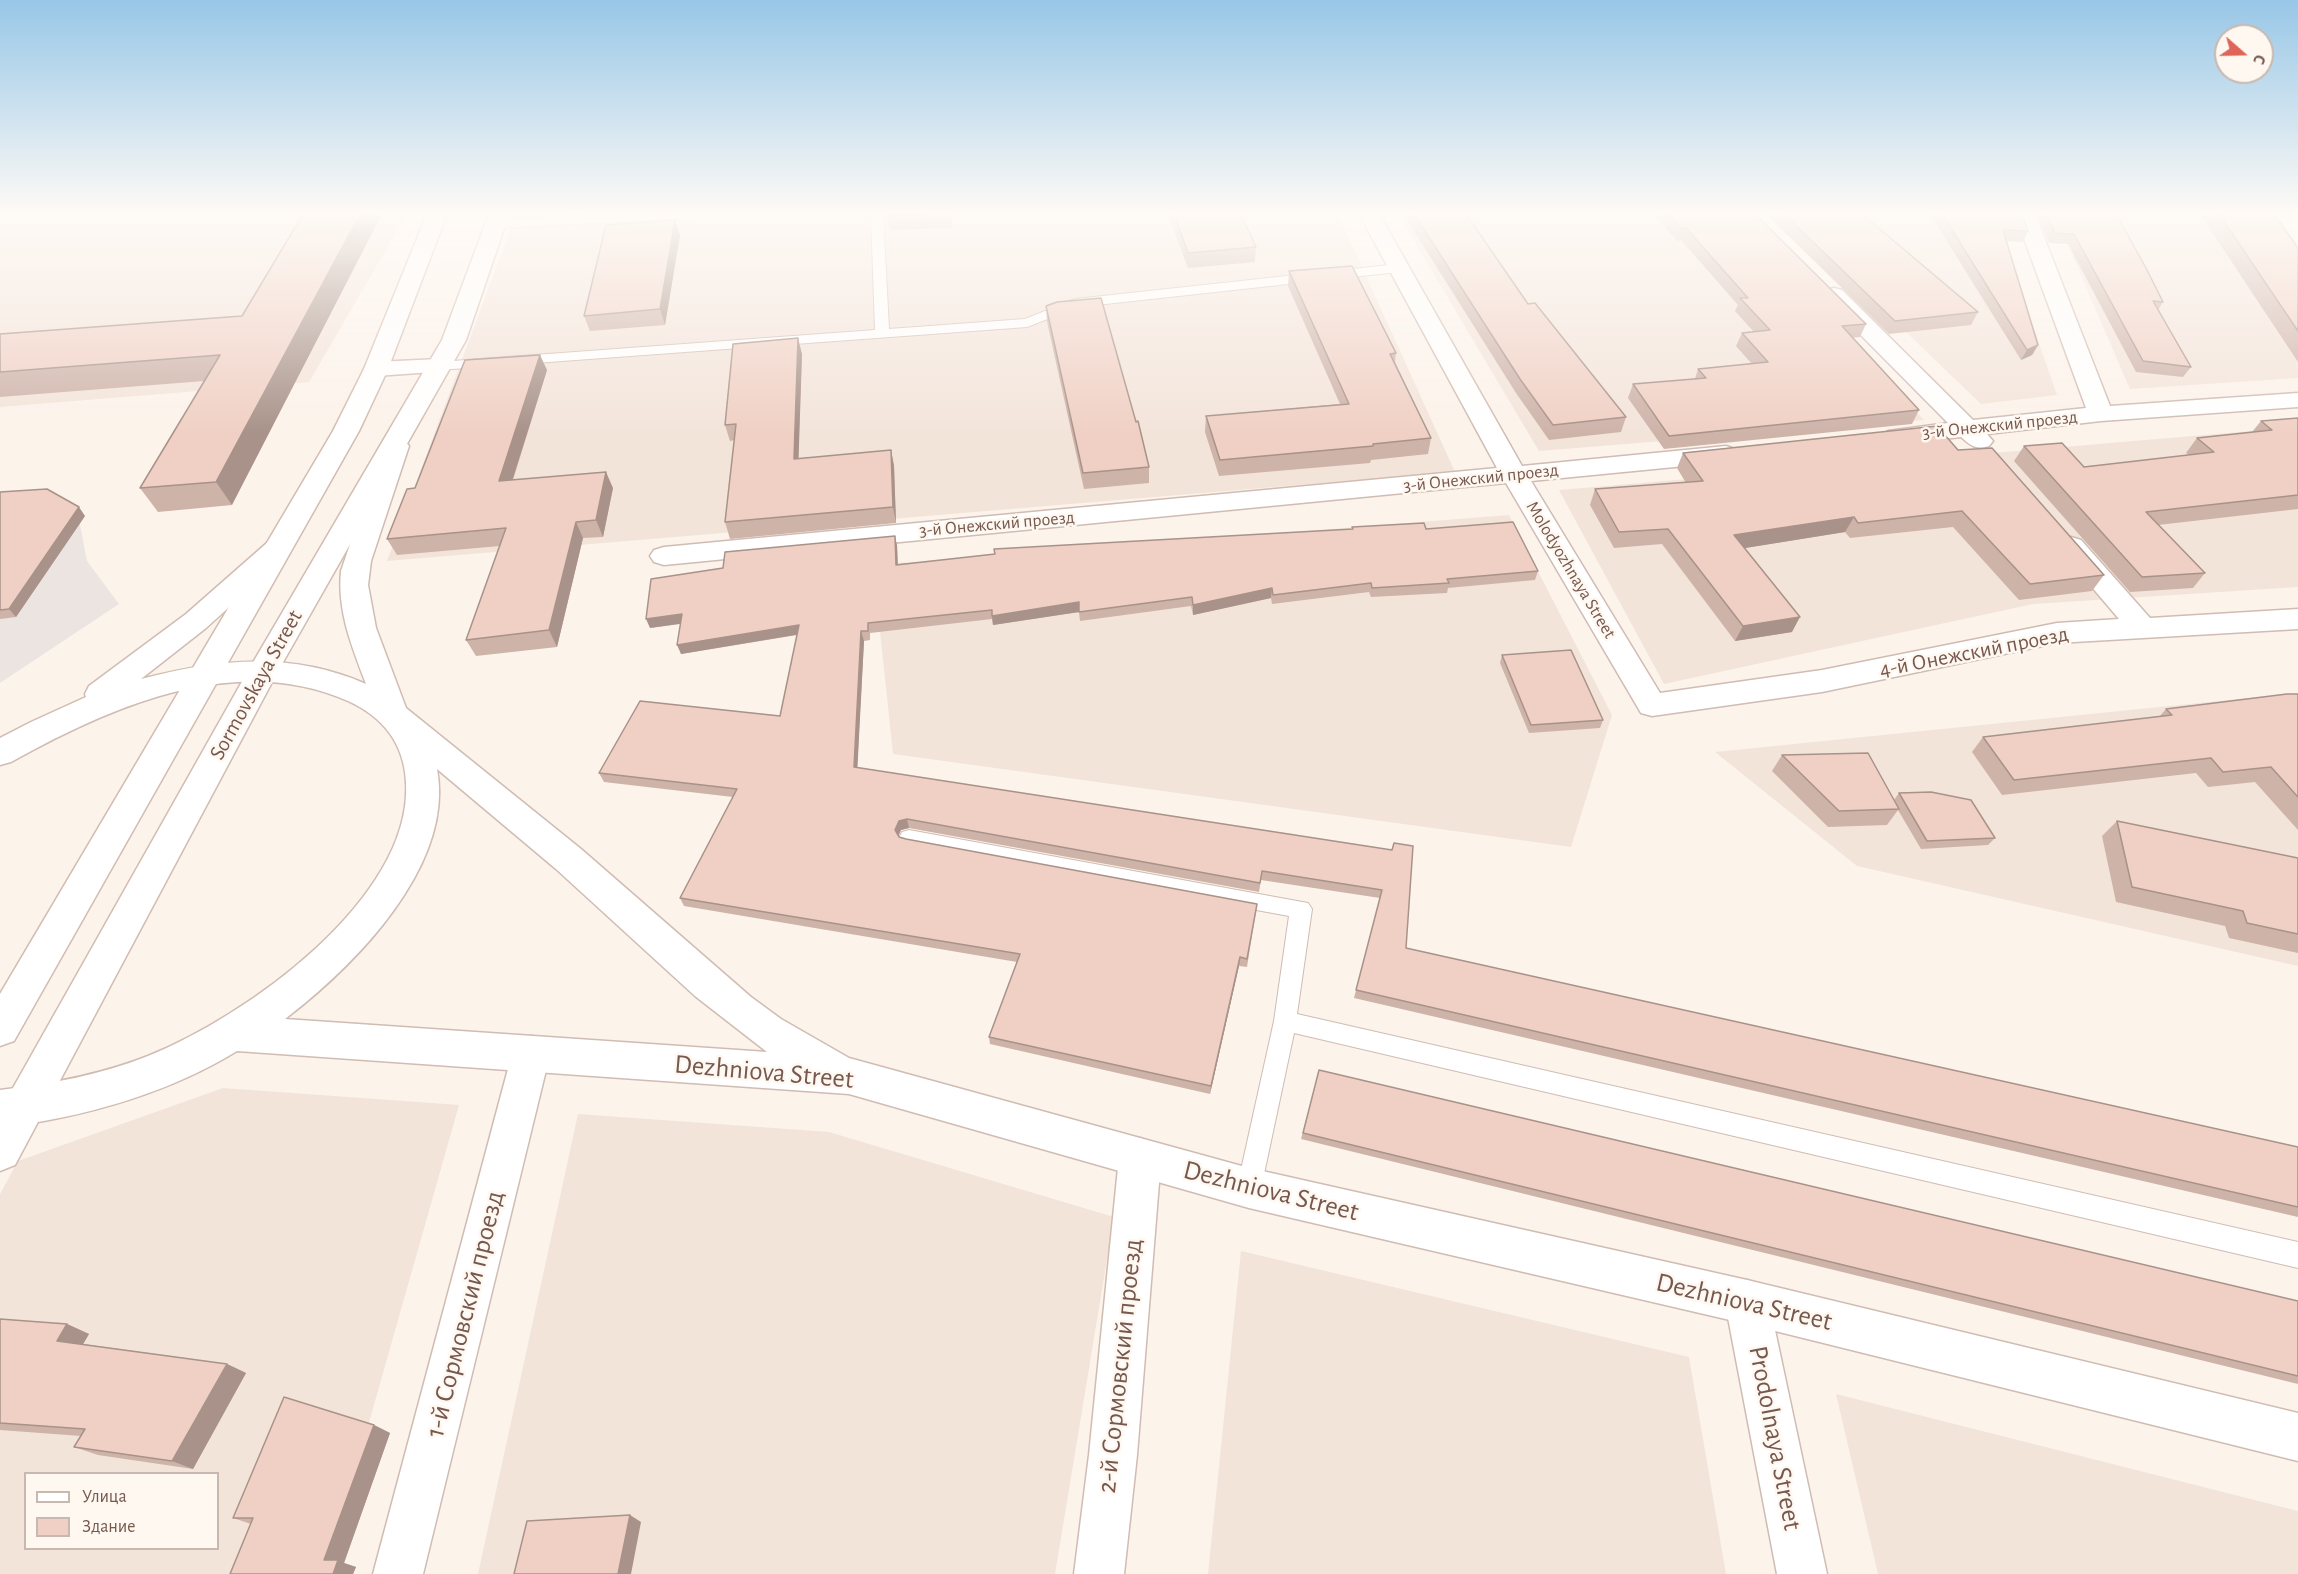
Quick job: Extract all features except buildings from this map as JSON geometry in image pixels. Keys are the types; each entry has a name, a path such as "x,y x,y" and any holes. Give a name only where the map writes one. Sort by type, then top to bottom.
{"street":[{"name":"Sormovskaya Street","path":"0,1029 346,431 376,369 408,287"},
{"name":"Sormovskaya Street","path":"0,1151 11,1109 454,340 473,287"},
{"name":"Molodyozhnaya Street","path":"1409,287 1514,476 1652,705"},
{"path":"1826,287 1969,429 2000,464"},
{"path":"2053,287 2101,414"},
{"path":"376,369 439,366"},
{"name":"3-й Онежский проезд","path":"1876,439 2101,414 2298,400"},
{"path":"11,1109 78,1097 141,1077 231,1033 288,995 336,953 374,910 402,867 418,826 423,788 418,755 404,727 393,715 357,612 354,571 400,433"},
{"name":"3-й Онежский проезд","path":"664,556 1748,452"},
{"path":"2052,524 2143,628"},
{"path":"69,716 196,621 280,547"},
{"name":"4-й Онежский проезд","path":"1652,705 1822,681 2057,633 2298,619"},
{"path":"0,753 69,716 125,695 206,675 263,670 315,676 338,682 369,696 393,715 594,881 706,984 766,1033 805,1056 849,1076"},
{"name":"Dezhniova Street","path":"231,1033 849,1076 1249,1188 1747,1302 2298,1437"},
{"name":"1-й Сормовский проезд","path":"398,1574 531,1054"},
{"name":"2-й Сормовский проезд","path":"1099,1574 1113,1455 1140,1158"},
{"name":"Prodolnaya Street","path":"1747,1302 1802,1574"}],"lane":[{"path":"880,287 882,334"},
{"path":"439,366 1027,323 1075,303 1218,287"},
{"path":"909,838 1301,909 1285,1021 1249,1188"},
{"path":"1285,1021 2298,1255"}],"shaded area":[{"path":"0,287 364,287 309,382 0,407"},
{"path":"489,287 1371,287 1455,472 387,561"},
{"path":"1442,287 1794,287 1924,420 1539,451"},
{"path":"1860,287 2020,287 2057,395 1981,404"},
{"path":"2086,287 2298,287 2298,378 2130,389"},
{"path":"2298,427 2298,587 2033,604 1664,684 1559,490"},
{"path":"0,496 76,504 87,561 119,604 0,683"},
{"path":"1509,515 1612,715 1571,847 893,754 873,565"},
{"path":"2298,693 2298,966 1857,866 1715,752"},
{"path":"223,1088 459,1105 326,1574 0,1574 0,1194 18,1161"},
{"path":"578,1114 829,1132 1114,1217 1055,1574 478,1574"},
{"path":"1241,1251 1689,1357 1726,1574 1208,1574"},
{"path":"1836,1394 2298,1511 2298,1574 1878,1574"}]}
